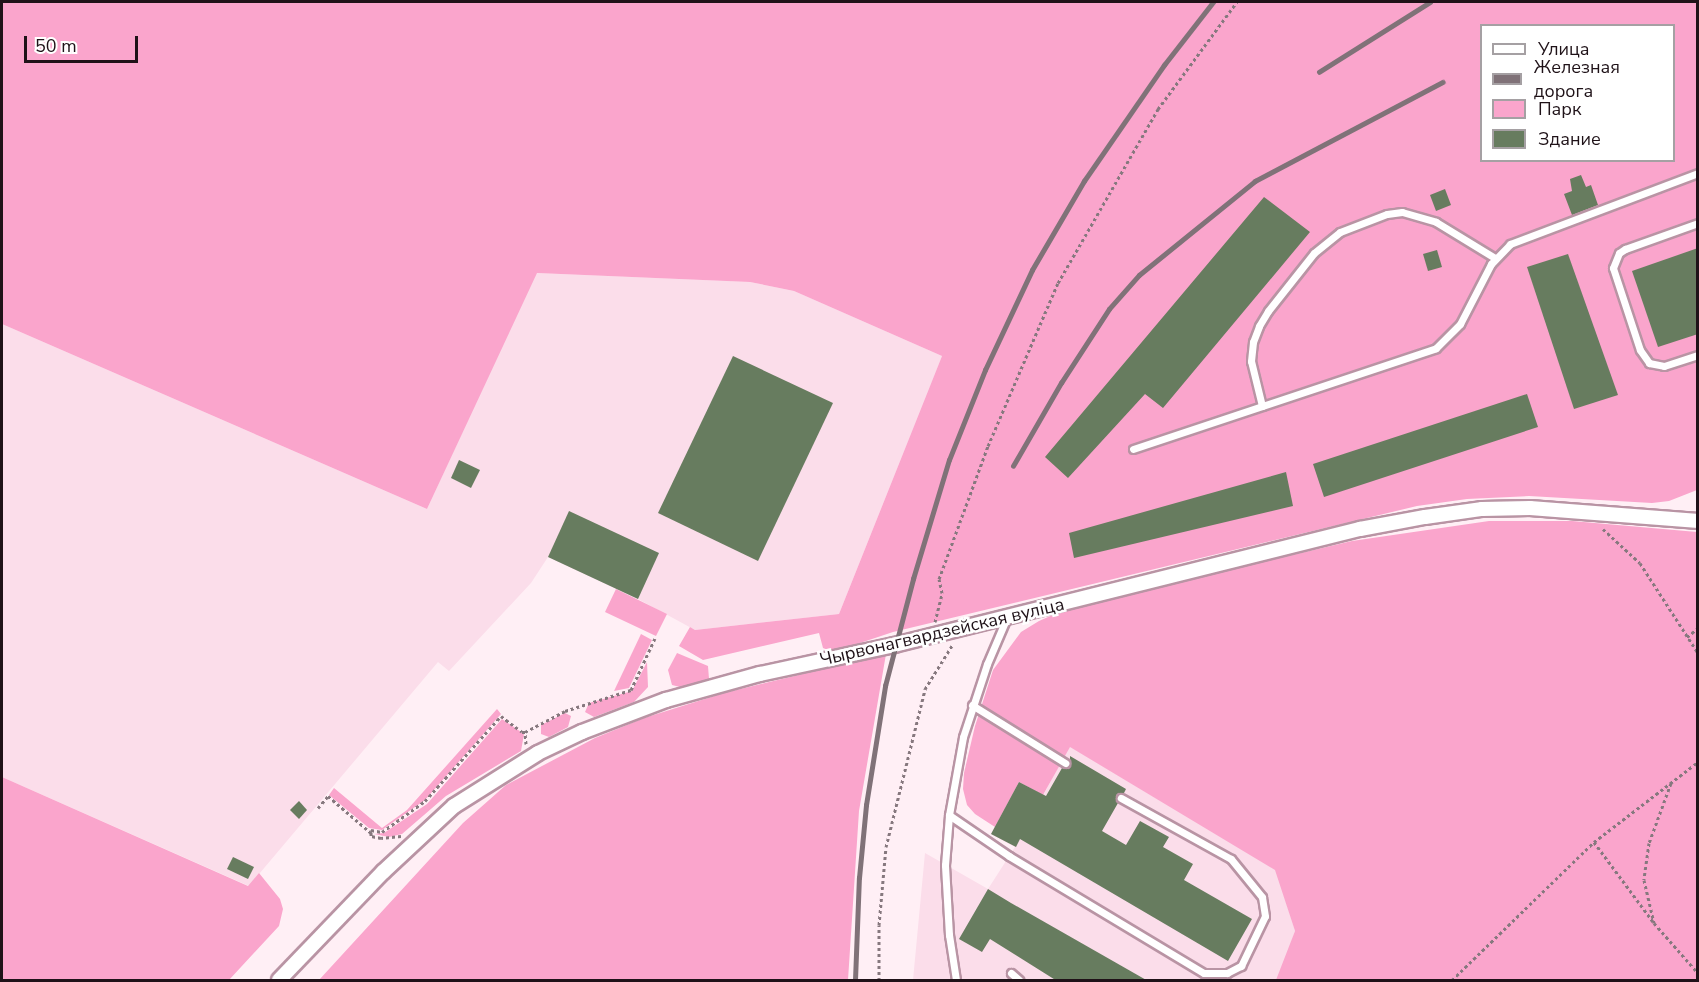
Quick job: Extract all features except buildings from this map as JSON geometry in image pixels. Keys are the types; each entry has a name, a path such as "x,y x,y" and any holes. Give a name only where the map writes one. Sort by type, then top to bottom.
{"street":[{"name":"Чырвонагвардзейская вуліца","path":"279,981 383,872 447,812 494,778 538,753 624,715 699,690 1007,617 1360,529 1425,517 1482,510 1584,511 1698,521"}],"lane":[{"path":"1133,449 1436,348 1460,324 1495,258 1510,243 1698,173"},
{"path":"1262,406 1251,361 1253,342 1259,326 1268,311 1314,253 1340,232 1387,214 1402,213 1436,222 1495,258"},
{"path":"1698,223 1625,249 1619,254 1613,268 1644,358 1657,367 1698,355"},
{"path":"956,981 949,935 945,865 949,815 963,737 972,705 1007,617"},
{"path":"972,705 1065,763"},
{"path":"949,815 1010,856 1204,973 1227,973 1241,966 1265,916 1262,897 1231,859 1121,798"},
{"path":"1011,973 1019,981"}],"path":[{"path":"932,635 942,593 939,579 988,446 1058,283 1158,109 1237,2"},
{"path":"1584,511 1640,563 1698,653"},
{"path":"879,981 879,926 886,847 903,771 925,689 964,627"},
{"path":"1687,637 1698,628"},
{"path":"371,833 371,830 382,832 426,801 501,716 525,732 578,706 631,690 656,638"},
{"path":"524,748 525,732"},
{"path":"1452,981 1594,843 1698,762"},
{"path":"1654,923 1644,880 1646,861 1654,823 1671,783"},
{"path":"318,808 328,796 371,833 371,836 393,838 405,833"},
{"path":"1594,843 1654,923 1698,974"}],"shaded area":[{"path":"536,273 750,282 794,291 942,356 839,614 695,630 638,599 548,557 531,583 449,671 438,662 249,886 2,777 2,324 427,509"},
{"path":"1069,746 1276,870 1295,931 1278,980 913,980 925,853 988,889 1015,847 991,834 1019,782 1044,794"}],"green space":[{"path":"2,2 1697,2 1697,490 1669,501 1652,503 1529,496 1467,499 1417,506 893,632 833,652 823,648 819,633 703,660 679,646 690,627 695,630 839,614 942,356 794,291 750,282 537,273 427,509 2,324"},
{"path":"1489,521 1572,521 1697,532 1697,980 1276,980 1295,931 1275,870 1070,747 1043,795 1019,782 995,827 975,814 967,805 963,789 964,773 975,726 993,670 1021,632 1039,621 1064,610 1093,602 1352,541"},
{"path":"616,589 667,614 656,636 605,612"},
{"path":"641,634 652,640 629,688 614,691"},
{"path":"677,653 708,666 709,679 684,688 672,685 668,670"},
{"path":"886,654 859,811 848,980 319,980 463,823 506,785 595,738 644,718 724,693"},
{"path":"647,662 648,687 634,702 594,717 585,712 589,703 632,691"},
{"path":"497,709 501,714 425,800 382,830 369,828 329,795 334,788 382,828 407,810"},
{"path":"565,713 571,716 568,727 549,737 541,734 541,725"},
{"path":"502,719 524,734 521,751 446,796 402,834 389,837 374,834 384,833 427,804"},
{"path":"2,777 248,886 259,873 280,899 283,909 279,926 229,980 2,980"}],"railway":[{"path":"855,980 859,878 866,805 885,686 913,579 949,460 985,370 1032,270 1084,181 1164,65 1213,2"},
{"path":"1319,72 1430,2"},
{"path":"1013,466 1061,383 1109,309 1139,275 1255,181 1443,82"}]}
